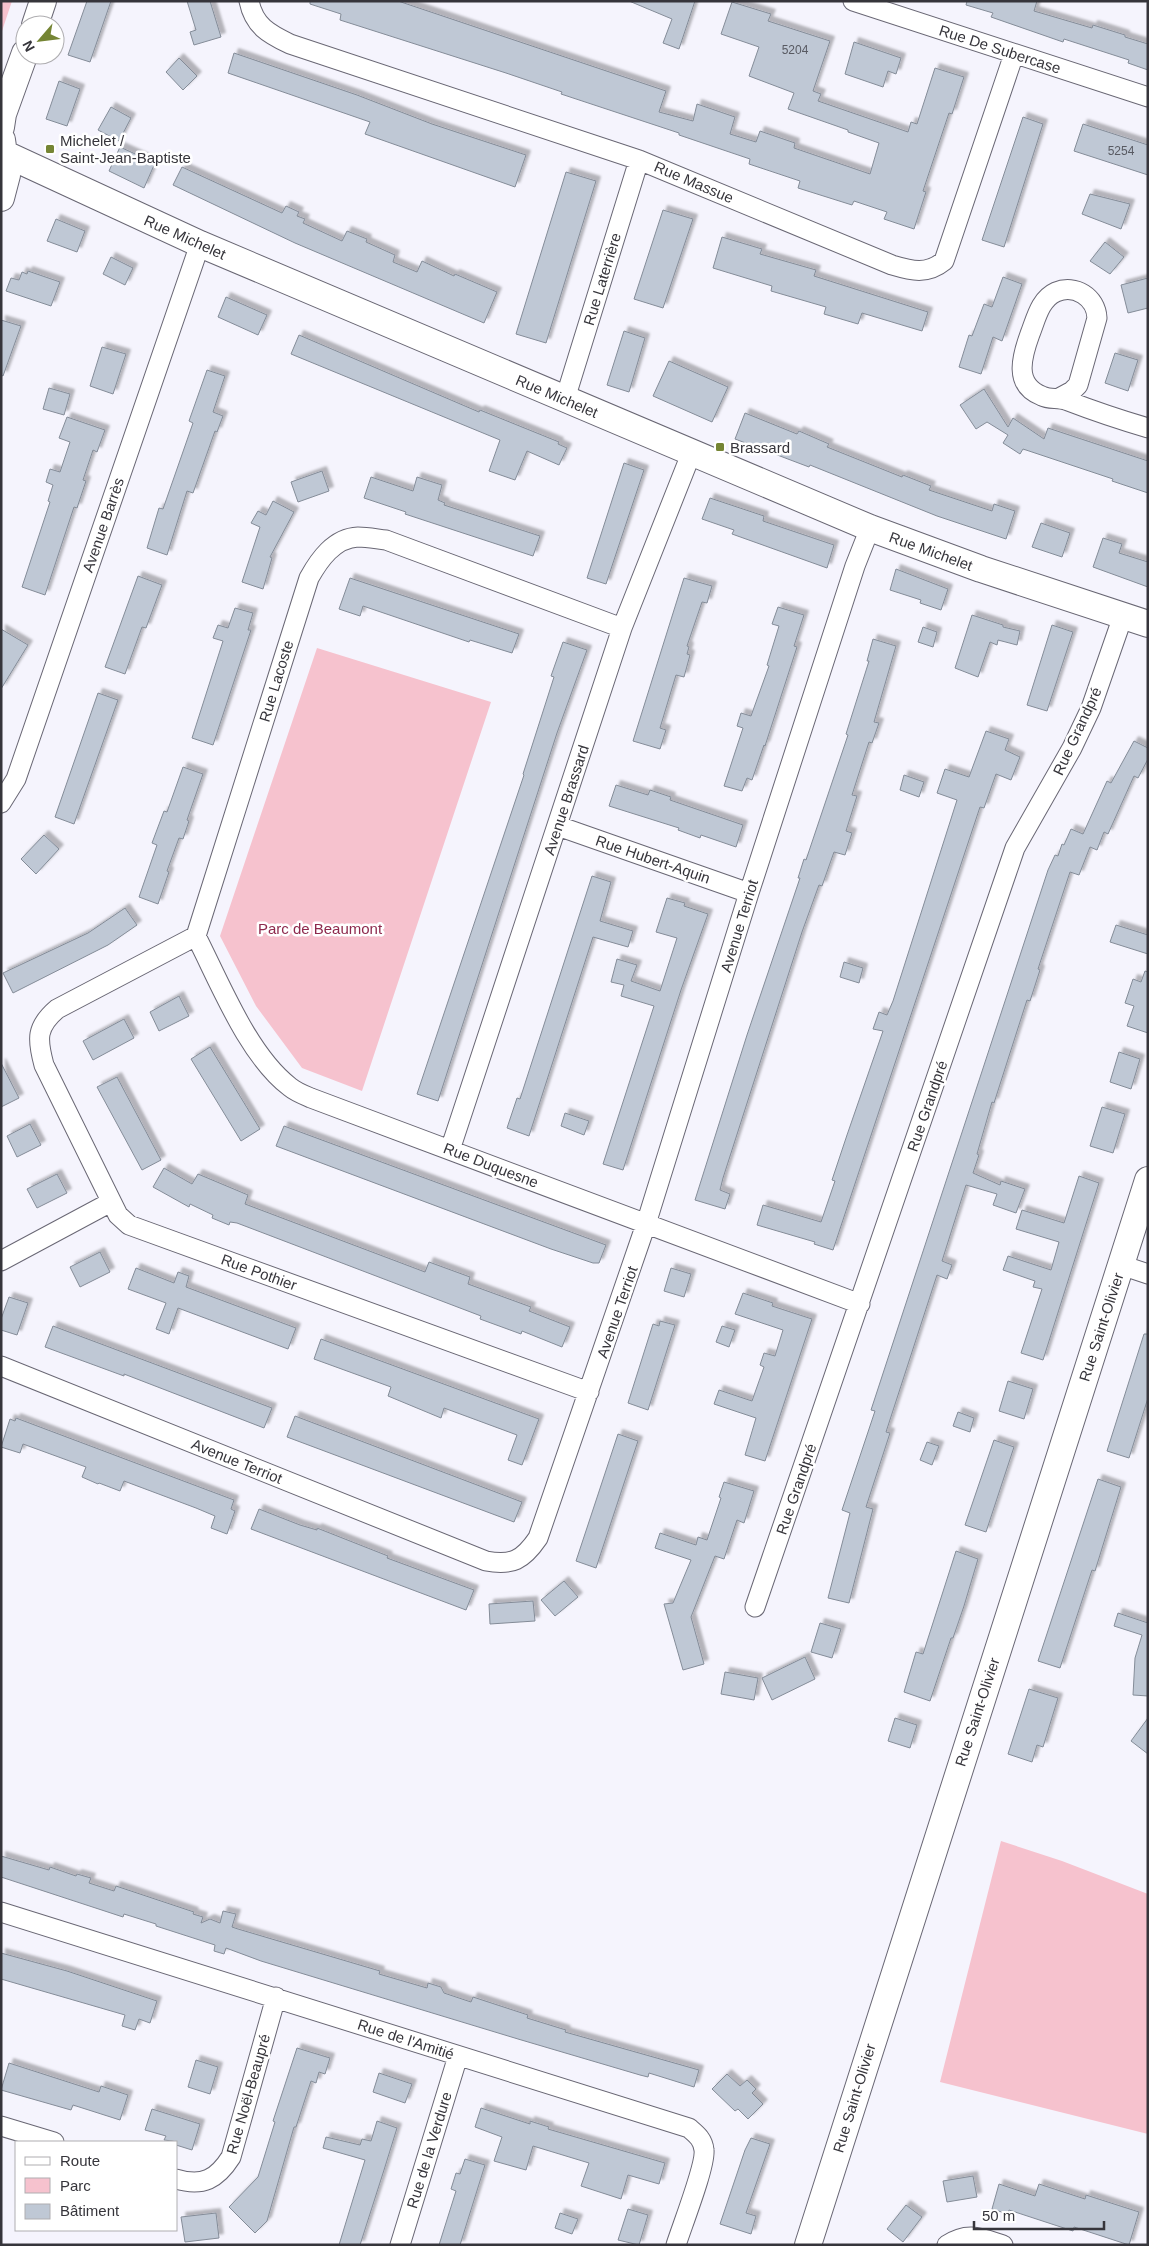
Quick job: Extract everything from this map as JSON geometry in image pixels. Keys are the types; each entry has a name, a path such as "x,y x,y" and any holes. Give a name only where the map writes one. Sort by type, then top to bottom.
{"street":[{"path":"38,15 43,1"},
{"name":"Rue Massue","path":"249,1 252,14 268,33 290,44 639,160 913,272 928,271 944,261 1014,54"},
{"name":"Rue De Subercase","path":"853,1 1148,97"},
{"path":"1,127 3,114 21,65"},
{"path":"1,198 7,175 2,148"},
{"name":"Rue Michelet","path":"2,148 200,244 691,454 870,528 981,569 1148,624"},
{"name":"Rue Laterrière","path":"565,399 639,160"},
{"name":"Avenue Barrès","path":"1,803 16,779 200,244"},
{"path":"1059,398 1078,386 1097,318 1096,310 1090,300 1082,293 1069,289 1050,296 1040,307 1023,354 1021,364 1024,379 1033,391 1042,397 1059,398 1148,428"},
{"name":"Avenue Brassard","path":"450,1150 622,628 691,454"},
{"name":"Avenue Terriot","path":"1,1366 486,1561 502,1564 516,1560 529,1551 538,1538 646,1224 749,893 852,576 870,528"},
{"name":"Rue Lacoste","path":"196,936 309,578 325,552 338,544 356,537 386,540 622,628"},
{"name":"Rue Grandpré","path":"755,1607 1015,848 1072,748 1087,716 1123,616"},
{"name":"Rue Hubert-Aquin","path":"558,826 749,893"},
{"name":"Rue Duquesne","path":"196,936 249,1039 290,1087 311,1098 860,1304"},
{"name":"Rue Pothier","path":"196,936 58,1009 46,1019 39,1034 44,1065 118,1215 129,1225 589,1392"},
{"name":"Rue Saint-Olivier","path":"808,2245 1148,1180"},
{"path":"1,1261 111,1202"},
{"path":"1121,1265 1148,1274"},
{"name":"Rue de l'Amitié","path":"1,1912 689,2128 700,2137 704,2151 700,2170 676,2245"},
{"name":"Rue Noël-Beaupré","path":"178,2180 186,2182 202,2182 215,2178 231,2156 276,1997"},
{"name":"Rue de la Verdure","path":"400,2245 458,2056"},
{"path":"1,2126 51,2141"},
{"path":"947,2245 958,2238 969,2235 1003,2245"}],"green space":[{"path":"1,1 12,1 1,34"},
{"name":"Parc de Beaumont","path":"317,648 491,702 362,1091 302,1068 256,1006 220,936"},
{"path":"1001,1841 1062,1861 1148,1894 1148,2134 940,2082"}],"building":[{"path":"87,1 111,1 90,62 68,55"},
{"path":"187,1 210,1 221,37 194,45 190,32 196,30"},
{"path":"310,1 398,1 666,91 659,112 693,121 697,104 735,117 730,134 756,142 760,131 795,143 794,148 870,174 879,143 788,109 794,93 749,76 759,47 721,34 732,2 771,14 768,21 830,41 813,91 821,94 818,101 908,132 911,122 917,124 935,68 964,77 952,114 949,113 923,191 926,192 914,229 884,219 887,212 854,201 852,205 798,188 800,181 749,164 750,159 561,94 562,92 506,73 340,20 341,14 310,4"},
{"path":"629,1 695,1 679,49 663,43 672,19"},
{"path":"967,1 1037,1 1034,11 1092,28 1093,25 1148,44 1148,70 1128,63 1129,60 1064,39 1063,42 991,17 993,13 966,5"},
{"path":"854,42 901,58 896,74 888,71 883,87 845,74"},
{"path":"234,53 357,95 432,124 526,155 515,187 365,134 370,122 228,73"},
{"path":"179,58 197,76 183,90 166,72"},
{"path":"59,81 80,89 67,126 46,119"},
{"path":"111,107 131,118 119,141 98,130"},
{"path":"1023,117 1043,124 1004,247 982,240"},
{"path":"1083,124 1148,145 1148,175 1074,151"},
{"path":"120,147 155,163 144,188 109,171"},
{"path":"182,167 282,213 286,206 299,212 297,216 305,219 303,223 342,241 347,231 367,239 366,242 395,255 393,262 417,272 422,261 454,276 455,274 497,292 484,323 295,243 173,185"},
{"path":"566,172 596,181 546,343 516,334"},
{"path":"1090,194 1130,204 1121,229 1082,214"},
{"path":"663,210 693,219 663,308 634,299"},
{"path":"56,219 85,231 77,252 47,241"},
{"path":"722,237 762,249 760,254 816,270 814,276 928,312 922,331 862,313 858,324 824,314 826,307 771,291 772,286 713,268"},
{"path":"1105,242 1124,257 1110,274 1090,261"},
{"path":"111,257 133,268 125,285 103,274"},
{"path":"28,271 60,282 51,306 6,291 11,278 19,280 22,272 27,274"},
{"path":"1003,277 1022,284 1002,341 993,337 981,374 959,367 969,335 972,336 984,304 992,307"},
{"path":"1148,278 1148,308 1128,313 1121,285"},
{"path":"226,297 267,315 258,335 218,317"},
{"path":"1,320 21,326 3,376 1,375"},
{"path":"624,331 645,338 629,392 607,385"},
{"path":"299,335 479,412 480,410 559,442 558,444 567,448 559,465 527,451 515,480 489,471 500,440 291,354"},
{"path":"102,347 126,354 113,394 90,386"},
{"path":"1115,353 1138,360 1128,391 1105,383"},
{"path":"669,361 728,387 712,422 653,396"},
{"path":"207,370 225,376 213,412 223,416 217,432 215,431 193,493 187,491 167,555 147,548 159,508 163,509 193,423 189,421"},
{"path":"49,388 70,394 64,415 43,409"},
{"path":"984,389 1008,427 1013,418 1044,439 1048,428 1148,461 1148,493 1112,481 1113,479 1023,449 1020,454 1003,443 1008,435 987,422 976,429 960,405"},
{"path":"745,413 797,434 799,431 829,444 827,447 902,477 903,475 931,486 929,490 992,511 994,504 1015,511 1006,539 937,516 810,465 809,467 735,439"},
{"path":"67,417 105,430 97,452 93,450 83,480 86,481 77,508 74,507 45,595 22,587 50,502 48,501 53,485 46,482 50,469 60,472 70,442 59,438"},
{"path":"624,463 644,470 606,584 587,578"},
{"path":"322,471 329,491 298,502 291,482"},
{"path":"371,477 413,491 417,477 442,485 438,500 445,503 444,505 540,536 533,556 405,514 406,512 364,498"},
{"path":"710,498 764,516 763,521 834,545 827,568 732,534 734,530 702,519"},
{"path":"273,501 294,512 270,557 272,558 263,589 242,582 260,527 251,523 258,511 266,515"},
{"path":"1041,523 1070,533 1062,557 1032,547"},
{"path":"1103,538 1122,544 1119,553 1148,562 1148,587 1093,567"},
{"path":"896,569 948,589 941,610 920,603 921,600 890,590"},
{"path":"138,576 162,585 146,628 142,627 125,674 105,667"},
{"path":"350,578 519,634 512,653 470,640 469,642 363,606 360,616 339,609"},
{"path":"684,578 712,586 707,603 702,602 687,646 689,647 687,654 690,655 684,677 676,675 660,728 666,730 660,749 633,741"},
{"path":"778,607 804,615 794,646 797,647 765,746 752,780 747,778 742,791 724,786 743,728 737,726 741,713 751,716 769,666 767,665 779,626 772,624"},
{"path":"235,608 253,613 248,630 251,630 213,745 192,738 223,641 213,638 218,625 228,628"},
{"path":"972,615 1003,625 1003,627 1020,631 1017,645 998,640 997,645 990,642 978,677 955,668"},
{"path":"1052,625 1073,632 1047,711 1027,705"},
{"path":"923,627 937,632 933,647 918,642"},
{"path":"1,629 28,645 1,689"},
{"path":"873,639 896,646 874,722 879,723 872,743 869,742 852,795 857,796 846,831 852,833 845,855 834,852 822,886 819,885 802,932 723,1178 720,1190 730,1194 725,1209 695,1200 747,1035 800,878 798,878 804,859 806,860 848,735 846,734 869,661 867,661"},
{"path":"563,642 587,650 557,733 438,1101 417,1094 524,775 554,677 551,676"},
{"path":"98,693 118,700 74,824 55,817"},
{"path":"986,731 1009,739 1005,750 1020,757 1011,780 996,774 984,808 980,807 833,1250 814,1244 815,1242 757,1225 763,1205 821,1222 835,1181 832,1180 883,1031 873,1029 879,1012 887,1015 893,1001 957,800 937,793 945,769 969,777"},
{"path":"1134,741 1148,748 1148,759 1138,778 1134,776 1108,834 1104,832 1097,850 1090,847 1079,875 1070,872 1038,969 1040,970 1030,1001 1027,1000 994,1103 992,1102 977,1154 979,1155 973,1173 1000,1185 1001,1181 1025,1189 1016,1213 993,1205 997,1194 966,1185 942,1261 952,1265 947,1279 937,1275 886,1432 890,1433 866,1507 873,1509 849,1603 828,1598 850,1513 842,1510 875,1411 871,1410 1048,870 1055,855 1058,856 1062,844 1064,845 1071,829 1083,834 1107,781 1111,783"},
{"path":"183,767 203,774 187,820 189,821 183,839 179,838 158,904 139,897 157,845 152,843 164,811 167,812"},
{"path":"904,775 924,782 919,797 900,790"},
{"path":"616,785 648,795 650,790 671,797 670,800 743,825 736,847 701,835 700,838 678,830 679,828 609,806"},
{"path":"44,835 59,849 36,874 21,859"},
{"path":"592,876 611,882 600,921 633,931 628,947 593,937 529,1136 507,1128 517,1098 520,1099"},
{"path":"667,898 685,903 684,906 708,914 681,990 623,1170 603,1164 654,1006 621,996 624,985 611,982 617,959 637,965 631,981 660,991 677,938 656,932"},
{"path":"125,908 137,925 108,945 13,993 3,973 88,933"},
{"path":"1116,925 1148,935 1148,954 1110,942"},
{"path":"844,962 863,968 859,983 840,977"},
{"path":"1145,971 1148,972 1148,1033 1127,1026 1134,1006 1125,1003 1133,979 1141,982"},
{"path":"179,996 189,1016 159,1031 150,1012"},
{"path":"124,1019 134,1038 93,1060 83,1041"},
{"path":"210,1047 260,1129 241,1141 191,1059"},
{"path":"1119,1052 1140,1059 1131,1089 1110,1082"},
{"path":"1,1063 19,1098 1,1107"},
{"path":"117,1077 161,1160 142,1170 97,1087"},
{"path":"1102,1107 1125,1114 1113,1153 1090,1146"},
{"path":"565,1113 589,1121 584,1135 561,1126"},
{"path":"30,1124 41,1145 17,1157 7,1136"},
{"path":"284,1126 606,1245 599,1263 593,1263 551,1249 276,1146"},
{"path":"164,1168 192,1184 198,1174 248,1195 245,1204 425,1272 429,1262 470,1277 468,1284 531,1307 529,1311 570,1327 562,1347 522,1331 521,1334 480,1319 481,1316 237,1223 230,1222 229,1225 212,1218 213,1215 190,1204 189,1207 153,1187"},
{"path":"57,1174 67,1193 37,1208 27,1189"},
{"path":"1079,1176 1099,1183 1043,1360 1021,1353 1042,1289 1033,1287 1035,1281 1003,1270 1008,1256 1051,1270 1059,1242 1016,1229 1022,1210 1064,1223"},
{"path":"100,1252 110,1272 80,1287 70,1267"},
{"path":"136,1268 174,1283 178,1272 189,1276 186,1287 296,1328 288,1349 178,1308 169,1334 156,1329 166,1303 128,1289"},
{"path":"671,1268 691,1274 684,1297 664,1291"},
{"path":"743,1293 773,1303 772,1306 812,1319 765,1461 745,1455 756,1418 714,1404 719,1390 752,1401 764,1367 760,1365 764,1353 775,1356 783,1330 735,1314"},
{"path":"9,1297 28,1303 17,1335 1,1330 1,1319"},
{"path":"660,1321 675,1325 648,1410 628,1403 653,1324 659,1326"},
{"path":"53,1326 272,1408 264,1428 124,1374 124,1376 45,1347"},
{"path":"722,1326 735,1330 729,1347 716,1342"},
{"path":"1144,1334 1148,1334 1148,1398 1129,1458 1107,1451"},
{"path":"321,1339 539,1419 522,1465 508,1460 517,1435 444,1408 441,1418 388,1396 391,1387 314,1359"},
{"path":"1008,1381 1033,1389 1024,1419 999,1411"},
{"path":"958,1412 974,1418 970,1432 953,1426"},
{"path":"295,1416 522,1502 514,1522 287,1437"},
{"path":"16,1418 234,1500 231,1509 235,1511 227,1534 211,1528 215,1516 196,1508 124,1481 120,1491 98,1484 82,1477 86,1467 23,1444 20,1453 1,1447 10,1419 15,1421"},
{"path":"618,1434 638,1441 596,1568 576,1561"},
{"path":"994,1440 1014,1447 986,1532 965,1525"},
{"path":"927,1442 939,1446 932,1465 920,1460"},
{"path":"1098,1479 1121,1487 1095,1571 1092,1570 1060,1668 1038,1661"},
{"path":"724,1482 754,1491 744,1523 737,1520 724,1559 715,1556 691,1617 704,1664 683,1670 664,1604 673,1603 691,1560 655,1548 660,1533 696,1545 698,1537 707,1540 721,1498 719,1497"},
{"path":"259,1509 300,1525 317,1530 317,1528 388,1556 387,1558 474,1590 466,1610 251,1529"},
{"path":"956,1551 978,1559 964,1606 930,1701 904,1692 916,1652 923,1654"},
{"path":"564,1581 578,1597 555,1616 541,1600"},
{"path":"533,1601 535,1621 490,1624 489,1604"},
{"path":"1118,1613 1148,1623 1148,1696 1133,1695 1135,1658 1142,1635 1114,1626"},
{"path":"820,1623 841,1629 832,1658 811,1652"},
{"path":"805,1657 815,1679 772,1700 762,1678"},
{"path":"725,1672 758,1678 754,1700 721,1694"},
{"path":"1029,1689 1058,1698 1043,1747 1037,1745 1032,1762 1008,1754"},
{"path":"895,1718 917,1725 910,1748 888,1741"},
{"path":"1148,1718 1148,1754 1131,1741"},
{"path":"1,1856 49,1870 50,1867 76,1876 77,1874 91,1878 89,1883 114,1891 116,1886 194,1912 193,1914 203,1917 201,1923 210,1919 220,1923 223,1911 236,1914 232,1927 380,1971 379,1974 427,1988 428,1983 441,1987 444,1993 471,2002 473,1997 528,2015 527,2018 566,2030 565,2032 699,2070 694,2087 649,2073 648,2077 640,2075 518,2039 261,1961 226,1948 224,1954 214,1951 215,1945 156,1926 156,1924 124,1914 123,1917 1,1877"},
{"path":"1,1953 67,1971 157,2001 150,2023 139,2019 135,2030 122,2026 125,2015 1,1979"},
{"path":"297,2048 330,2058 325,2074 319,2072 316,2083 311,2081 296,2127 294,2127 267,2221 255,2233 229,2207 258,2177 275,2122 273,2121"},
{"path":"196,2060 218,2067 210,2094 188,2087"},
{"path":"9,2063 99,2092 101,2086 128,2095 120,2120 73,2105 71,2110 1,2090"},
{"path":"379,2073 412,2084 405,2103 373,2092"},
{"path":"727,2074 740,2086 747,2080 756,2089 752,2093 763,2104 748,2119 738,2109 735,2111 712,2089"},
{"path":"481,2108 530,2124 530,2121 549,2127 548,2129 665,2163 659,2184 628,2175 621,2199 581,2186 589,2163 533,2146 526,2170 494,2161 502,2137 475,2127"},
{"path":"152,2109 200,2124 192,2150 178,2146 178,2141 164,2140 166,2136 145,2130"},
{"path":"377,2121 397,2128 360,2245 339,2245 365,2160 323,2148 326,2137 360,2145 362,2139 371,2141"},
{"path":"751,2138 770,2144 746,2213 756,2216 751,2234 720,2224 745,2150"},
{"path":"465,2159 485,2165 460,2245 439,2245 456,2191 451,2189 456,2173 460,2174"},
{"path":"973,2176 977,2197 947,2202 943,2181"},
{"path":"999,2184 1035,2196 1039,2184 1085,2199 1086,2195 1139,2212 1129,2245 1074,2227 1073,2231 1009,2210 1008,2214 992,2209"},
{"path":"906,2205 922,2217 903,2242 887,2229"},
{"path":"628,2209 648,2215 639,2245 618,2240"},
{"path":"216,2213 219,2238 185,2242 181,2217"},
{"path":"560,2213 578,2219 572,2234 555,2228"}],"place":[{"name":"Michelet / Saint-Jean-Baptiste","path":"50,149"},
{"name":"Brassard","path":"720,447"}]}
